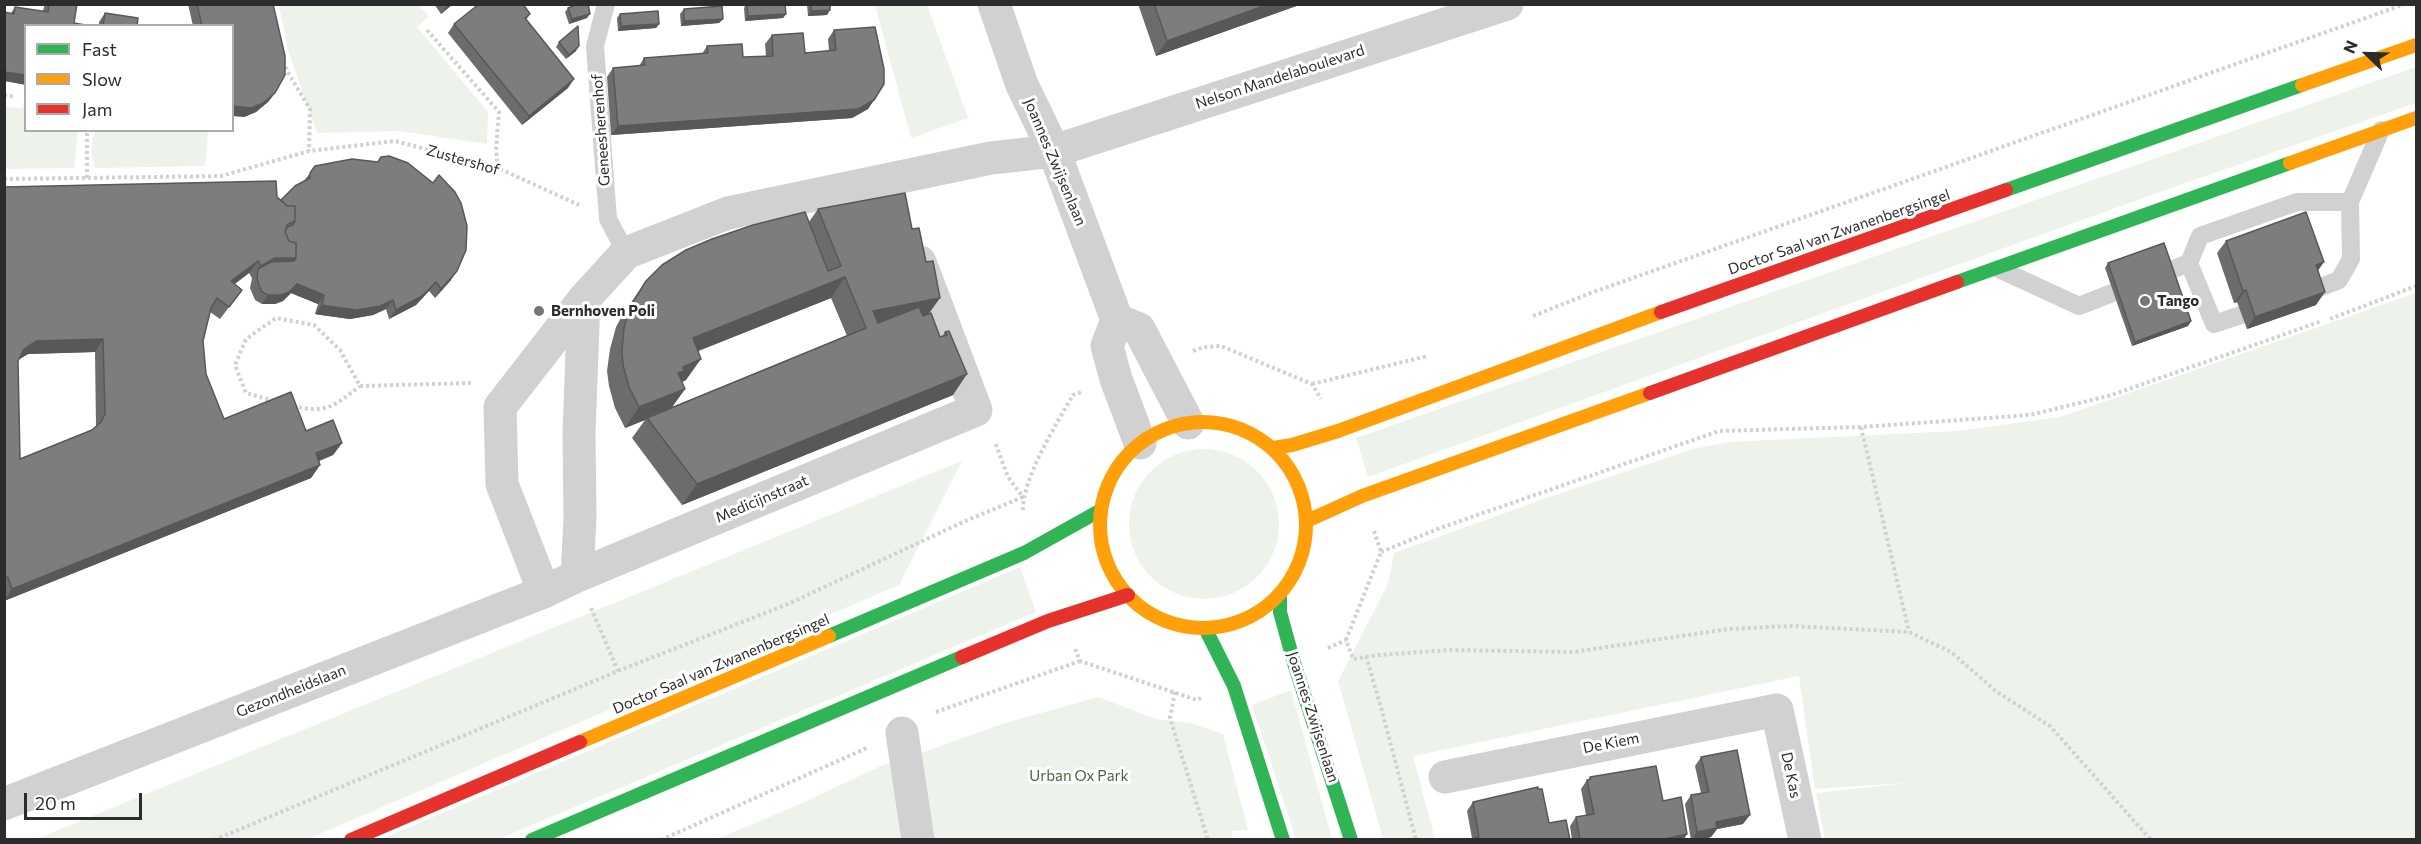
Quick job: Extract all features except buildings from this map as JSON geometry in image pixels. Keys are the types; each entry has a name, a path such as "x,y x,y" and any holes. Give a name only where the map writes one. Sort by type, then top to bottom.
{"main road":[{"name":"Doctor Saal van Zwanenbergsingel","path":"1273,448 1292,445 1338,431 1630,323 2416,45"},
{"path":"1307,522 1373,492 2416,118"},
{"path":"1211,422 1233,426 1254,435 1273,448 1290,469 1302,494 1307,522 1300,560 1292,578 1280,594 1264,608 1246,619 1226,626 1205,628 1183,626 1163,620 1144,609 1128,595 1114,577 1105,556 1101,533 1101,510 1114,473 1126,457 1140,443 1155,433 1188,423 1211,422"},
{"name":"Doctor Saal van Zwanenbergsingel","path":"351,840 1024,553 1101,510"},
{"name":"Joannes Zwijsenlaan","path":"1280,594 1280,612 1294,663 1352,840"},
{"path":"532,840 1048,621 1128,595"},
{"path":"1205,628 1234,686 1283,840"}],"street":[{"name":"Joannes Zwijsenlaan","path":"994,4 1022,85 1054,151 1117,320"},
{"name":"Nelson Mandelaboulevard","path":"1054,151 1507,4"},
{"path":"544,592 502,484 500,406 584,299 626,253 728,213 991,158 1054,151"},
{"path":"889,179 976,410"},
{"path":"577,576 584,299"},
{"path":"1140,443 1116,379 1107,346 1117,320 1139,329 1188,423"},
{"name":"Medicijnstraat","path":"577,576 976,410"},
{"name":"Gezondheidslaan","path":"4,804 544,592 577,576"},
{"name":"De Kiem","path":"1445,777 1777,710"},
{"name":"De Kas","path":"1777,710 1805,840"},
{"path":"902,733 918,840"}],"lane":[{"name":"Geneesherenhof","path":"606,4 595,46 608,219 626,253"},
{"path":"2312,291 2339,280 2350,259 2350,202 2381,130"},
{"path":"2241,315 2214,324 2189,263 2200,236 2297,202 2350,202"},
{"path":"1999,269 2079,306 2189,263"}],"path":[{"name":"Doctor Saal van Zwanenbergsingel","path":"1524,320 1588,294 2405,4"},
{"path":"427,30 499,112 496,151 498,168"},
{"path":"284,60 287,71 310,109 309,151"},
{"path":"4,95 16,98"},
{"path":"87,132 87,178"},
{"name":"Zustershof","path":"4,179 221,176 309,151 395,141 498,168 608,219"},
{"path":"1382,552 1440,528 1719,431 1861,427 2030,415 2112,395 2412,290 2416,286"},
{"path":"278,402 246,393 235,365 246,339 276,318 314,325 340,350 360,386"},
{"path":"1312,384 1439,353"},
{"path":"289,405 312,410 332,406 360,386 480,383 500,406"},
{"path":"214,840 618,671 788,604 963,522 1023,497 1008,477 986,420 976,410"},
{"path":"1861,427 1909,632"},
{"path":"577,576 618,671"},
{"path":"1346,640 1353,659 1366,656 1416,840"},
{"path":"1175,692 1170,718 1208,840"}],"green space":[{"path":"279,5 418,5 429,16 417,27 488,112 487,144 399,131 317,133 288,50"},
{"path":"875,5 927,5 968,118 911,138"},
{"path":"2416,67 2416,103 2171,188 1368,477 1356,438"},
{"path":"24,103 24,132 78,132 74,168 5,169 5,106 22,109"},
{"path":"94,132 208,132 205,166 95,168 91,152"},
{"path":"2416,293 2416,839 1825,839 1816,793 1906,783 1815,789 1799,676 1413,756 1435,839 1383,839 1338,681 1388,584 1394,553 1552,496 1697,448 1729,442 1957,431 2060,417"},
{"path":"1204,449 1233,454 1246,461 1257,471 1267,482 1274,495 1279,524 1274,553 1267,566 1257,577 1246,587 1233,594 1204,599 1175,594 1162,587 1151,577 1141,566 1134,553 1129,524 1134,495 1141,482 1151,471 1162,461 1175,454"},
{"path":"962,461 899,585 308,839 36,839"},
{"path":"1020,567 1036,612 499,839 379,840"},
{"path":"1291,690 1332,839 1296,839 1252,705"},
{"name":"Urban Ox Park","path":"1098,697 1156,719 1191,723 1223,734 1248,830 1231,831 1233,840 714,840 796,806 885,764 899,763 1002,724"}],"traffic: fast":[{"path":"2006,190 2302,85"},
{"path":"1957,282 2290,163"},
{"path":"829,636 1024,553 1101,510"},
{"path":"1280,594 1280,612 1294,663 1351,840"},
{"path":"1205,628 1234,686 1283,840"},
{"path":"532,840 962,657"}],"traffic: slow":[{"path":"2302,85 2416,45"},
{"path":"2290,163 2416,118"},
{"path":"1273,448 1292,445 1338,431 1661,312"},
{"path":"1307,521 1362,496 1650,393"},
{"path":"1203,422 1223,424 1242,430 1276,452 1298,486 1304,505 1306,525 1304,545 1298,564 1276,598 1242,620 1223,626 1203,628 1183,626 1164,620 1130,598 1108,564 1102,545 1100,525 1102,505 1108,486 1130,452 1164,430 1183,424 1203,422"},
{"path":"580,742 829,636"}],"traffic: jam":[{"path":"1661,312 2006,190"},
{"path":"1650,393 1957,282"},
{"path":"962,657 1048,621 1128,595"},
{"path":"351,840 580,742"}],"place":[{"name":"Tango","path":"2145,301"},
{"name":"Bernhoven Poli","path":"539,311"}]}
